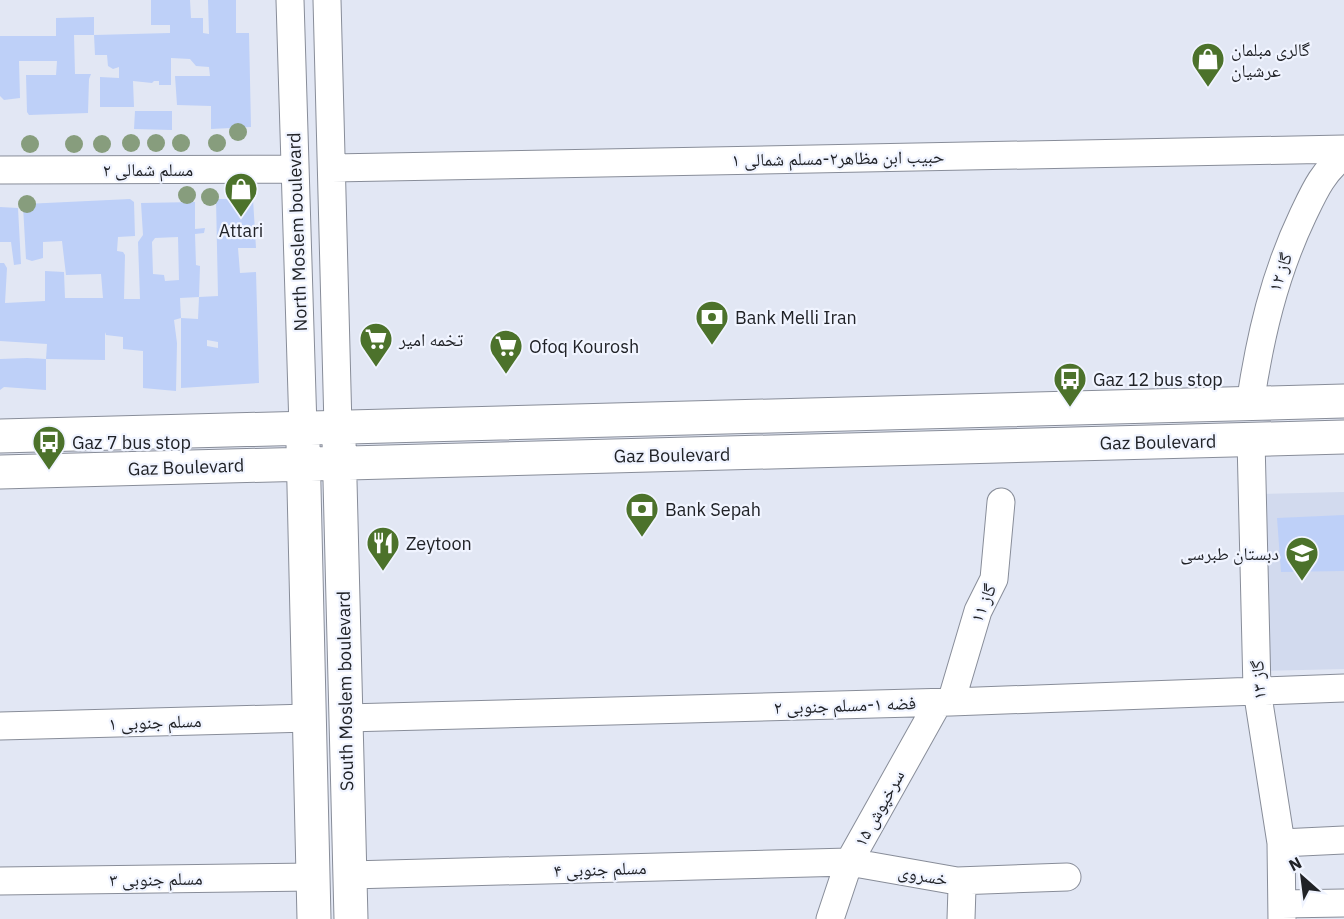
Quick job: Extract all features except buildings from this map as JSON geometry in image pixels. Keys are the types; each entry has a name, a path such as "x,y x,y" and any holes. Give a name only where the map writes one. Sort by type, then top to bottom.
{"main road":[{"name":"Gaz Boulevard","path":"0,436 1344,401"},
{"name":"North Moslem boulevard","path":"338,427 340,463"},
{"name":"North Moslem boulevard","path":"303,428 304,464"},
{"name":"Gaz Boulevard","path":"0,472 1344,437"},
{"name":"South Moslem boulevard","path":"340,463 351,919"},
{"name":"South Moslem boulevard","path":"304,464 314,919"}],"street":[{"name":"North Moslem boulevard","path":"290,0 303,428"},
{"name":"North Moslem boulevard","path":"327,0 338,427"},
{"name":"حبیب ابن مظاهر۲-مسلم شمالی ۱","path":"332,168 1344,148"},
{"name":"گاز ۱۲","path":"1250,404 1262,329 1278,272 1312,195 1329,167 1344,156"},
{"name":"مسلم شمالی ۲","path":"0,170 295,169"},
{"name":"گاز ۱۳","path":"1251,440 1257,690 1281,843 1282,911"},
{"name":"گاز ۱۱","path":"945,702 978,611 994,579 1001,502"},
{"name":"فضه ۱-مسلم جنوبی ۲","path":"346,718 945,702 1344,688"},
{"name":"سرخپوش ۱۵","path":"830,919 849,862 945,702"},
{"name":"۱ مسلم جنوبی","path":"0,726 309,718"},
{"path":"1281,843 1344,840"},
{"name":"مسلم جنوبی ۴","path":"350,876 849,862"},
{"name":"خسروی","path":"849,862 957,880 962,888 960,919"},
{"name":"مسلم جنوبی ۳","path":"0,881 313,877"},
{"path":"957,880 1067,877"},
{"path":"1282,911 1344,903"}],"shaded area":[{"name":"دبستان طبرسی","path":"1344,492 1344,669 1261,671 1257,494"}],"place":[{"name":"گالری مبلمان عرشیان","path":"1208,88"},
{"name":"Attari","path":"241,218"},
{"name":"Bank Melli Iran","path":"712,346"},
{"name":"تخمه امیر","path":"376,368"},
{"name":"Ofoq Kourosh","path":"506,375"},
{"name":"Gaz 12 bus stop","path":"1070,408"},
{"name":"Gaz 7 bus stop","path":"49,471"},
{"name":"Bank Sepah","path":"642,538"},
{"name":"Zeytoon","path":"383,572"},
{"name":"دبستان طبرسی","path":"1302,582"}]}
